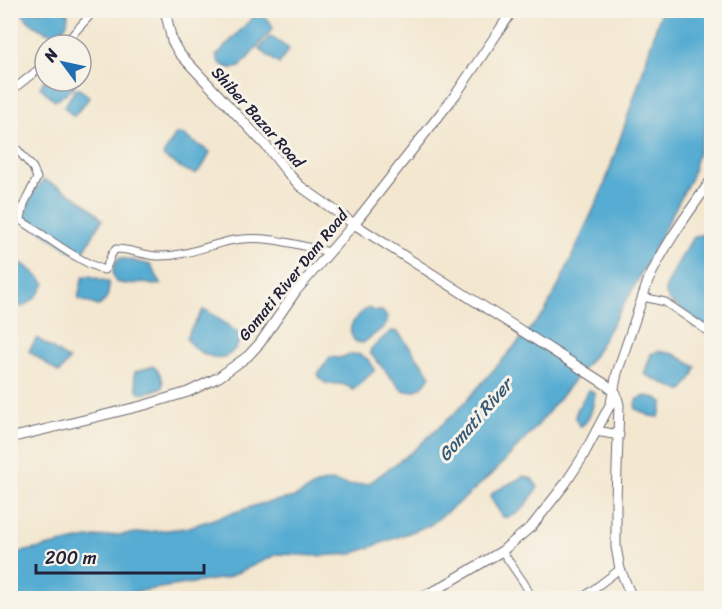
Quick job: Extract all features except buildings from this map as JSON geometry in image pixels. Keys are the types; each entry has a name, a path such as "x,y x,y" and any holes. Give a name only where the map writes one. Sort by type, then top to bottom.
{"street":[{"path":"74,33 95,10"},
{"name":"Shiber Bazar Road","path":"165,10 175,47 293,179 308,192 354,224 609,387"},
{"name":"Gomati River Dam Road","path":"10,438 145,405 188,392 234,367 260,343 296,291 354,224 456,94 513,10"},
{"path":"10,92 33,74"},
{"path":"10,141 33,168 37,178 24,204 21,219"},
{"path":"418,598 438,589 502,551 532,526 565,484 611,403 609,387 652,273 663,251 711,179"},
{"path":"10,216 21,219 50,240 104,270 116,249 156,256 171,255 234,240 254,239 288,242 330,252"},
{"path":"643,297 665,302 711,334"},
{"path":"609,387 618,398 620,405 615,533 617,558 632,598"},
{"path":"596,431 619,435"},
{"path":"502,551 532,598"},
{"path":"582,598 620,569"}],"water":[{"path":"64,10 68,14 67,23 60,33 50,33 29,21 22,13 23,11"},
{"name":"Gomati River","path":"661,11 711,11 711,106 691,178 633,289 594,355 538,425 496,470 430,525 352,554 318,556 278,554 226,578 94,598 11,598 11,554 88,538 186,528 260,504 295,497 318,484 330,481 348,485 368,484 414,450 459,409 544,313 604,186"},
{"path":"256,14 267,19 273,28 240,67 229,68 223,65 216,56"},
{"path":"270,36 289,49 279,64 259,49"},
{"path":"46,93 66,93 55,101"},
{"path":"73,93 85,93 90,97 74,116 64,107"},
{"path":"176,134 181,134 210,152 202,167 195,174 183,169 163,155"},
{"path":"44,180 76,197 102,220 84,251 77,255 31,224 25,217 32,197"},
{"path":"706,234 711,238 711,331 670,301 665,292 692,239"},
{"path":"10,256 33,272 45,284 35,298 21,307 11,297"},
{"path":"121,258 151,265 161,284 116,282 113,276 114,268 117,260"},
{"path":"84,276 109,282 107,296 98,306 78,299"},
{"path":"368,308 382,311 387,317 387,322 363,343 357,342 351,332 352,323"},
{"path":"203,310 208,311 242,336 234,350 228,355 216,357 204,354 186,337"},
{"path":"391,331 398,332 429,373 428,380 419,389 402,390 370,353 371,349"},
{"path":"37,338 69,360 59,373 29,351"},
{"path":"658,351 674,354 696,367 693,376 683,390 678,390 644,374 651,354"},
{"path":"352,354 365,357 374,368 374,371 353,390 343,384 329,384 321,380 318,374 330,357 339,358"},
{"path":"153,366 161,376 162,388 143,394 138,392 135,372"},
{"path":"589,389 595,394 592,408 587,421 580,427 575,417"},
{"path":"646,396 663,402 659,417 650,416 636,409 635,404 638,399"},
{"path":"524,476 532,479 537,489 519,512 503,517 490,496"}]}
